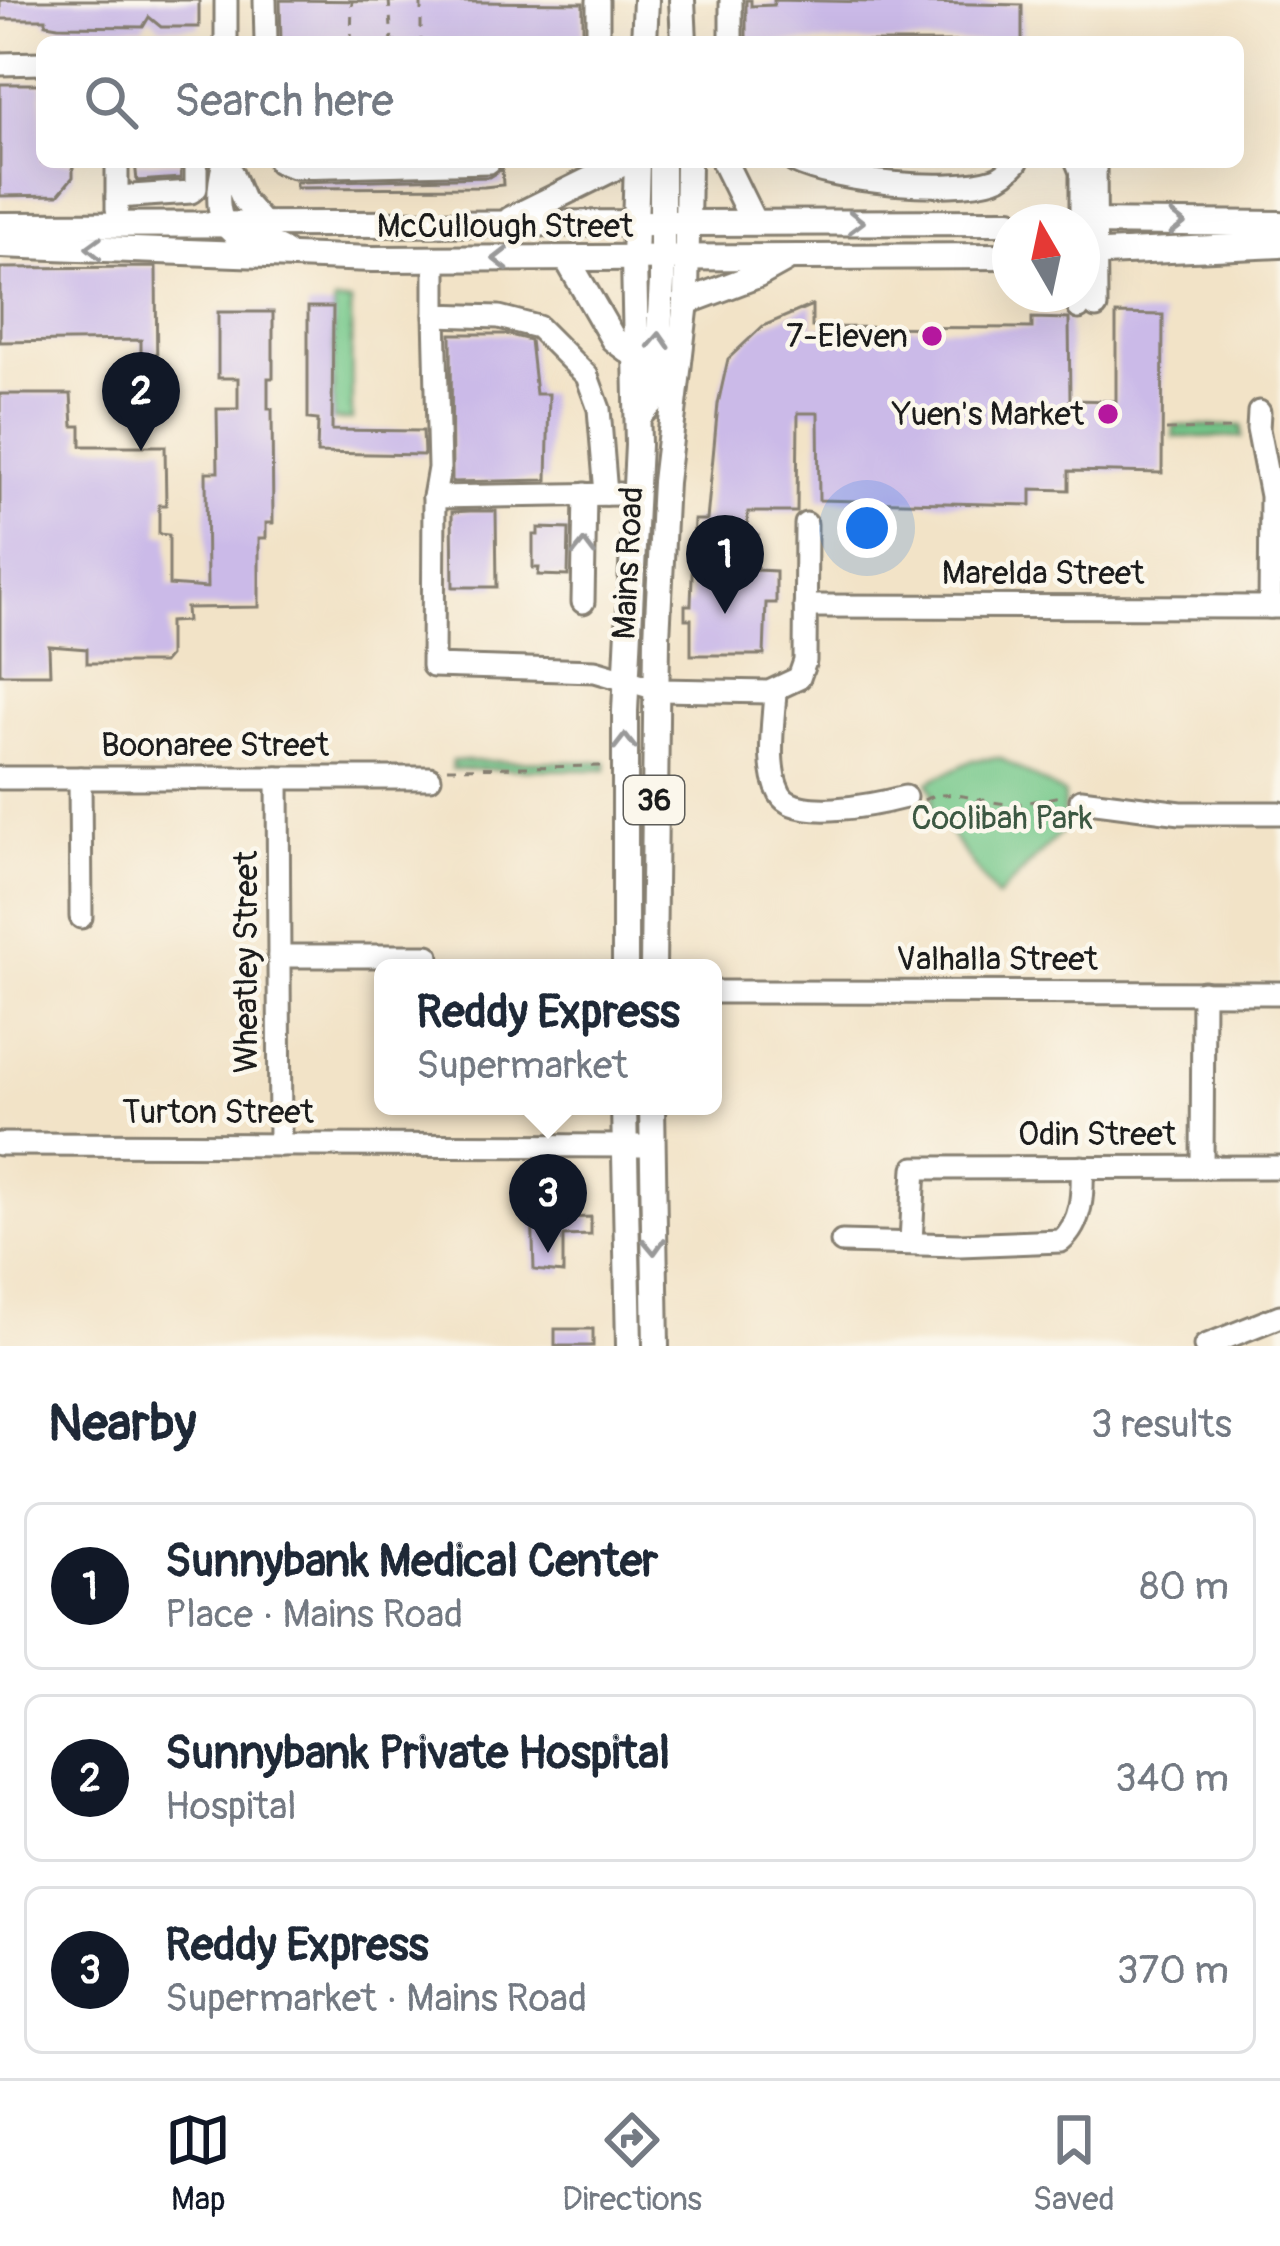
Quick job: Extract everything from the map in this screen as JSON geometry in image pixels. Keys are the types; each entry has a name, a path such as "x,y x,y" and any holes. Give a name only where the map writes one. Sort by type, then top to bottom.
{"main road":[{"path":"644,36 646,0"},
{"path":"670,36 682,8"},
{"path":"504,222 614,168"},
{"name":"Mains Road","path":"625,959 626,679 638,417 634,259 638,168"},
{"path":"638,417 655,399 662,168"},
{"name":"Mains Road","path":"652,959 655,688 664,500 686,302 688,168"},
{"path":"726,168 753,221"},
{"name":"McCullough Street","path":"0,225 992,222"},
{"path":"1100,222 1280,224"},
{"name":"McCullough Street","path":"0,245 435,260 992,256"},
{"path":"1100,253 1280,245"},
{"path":"567,259 613,339 636,356"},
{"path":"686,302 787,259"},
{"path":"624,1115 629,1346"},
{"path":"652,1115 656,1346"}],"street":[{"path":"226,0 226,36"},
{"path":"265,0 266,36"},
{"path":"278,0 278,36"},
{"path":"598,0 598,36"},
{"path":"731,0 731,36"},
{"path":"0,64 36,63"},
{"path":"116,225 118,168"},
{"path":"117,197 191,193 196,188 196,168"},
{"path":"225,168 219,203 226,225 243,239 276,243 293,257"},
{"path":"229,168 241,196 265,225"},
{"path":"807,168 869,182 954,183 996,179 1009,168"},
{"path":"1079,168 1084,204"},
{"path":"1089,204 1094,168"},
{"path":"435,260 439,468 434,496 433,666 582,670 655,688 775,691 799,678 804,668 806,524"},
{"path":"436,315 499,317 538,327 587,376 599,410 596,494 583,602"},
{"path":"1258,420 1271,496 1275,607"},
{"path":"434,496 636,495"},
{"name":"Marelda Street","path":"805,605 1275,607"},
{"path":"775,691 774,776 781,797 794,808 866,807 905,797"},
{"name":"Boonaree Street","path":"0,778 430,778"},
{"path":"80,778 81,916"},
{"name":"Wheatley Street","path":"278,778 280,1145"},
{"path":"1081,800 1181,813 1280,813"},
{"path":"279,956 428,956"},
{"name":"Valhalla Street","path":"722,992 1280,993"},
{"path":"1202,992 1202,1166"},
{"name":"Turton Street","path":"0,1144 652,1146"},
{"path":"842,1242 1061,1241 1070,1234 1079,1209 1082,1167"},
{"name":"Odin Street","path":"911,1241 915,1168 1280,1167"},
{"path":"1205,1346 1280,1316"}],"path":[{"path":"351,36 352,0"},
{"path":"389,0 392,36"},
{"path":"422,2 422,36"},
{"path":"1166,430 1258,420"},
{"path":"430,778 451,766 613,766"},
{"path":"905,797 922,802 934,794 945,794 1016,804 1060,796 1081,800"}],"green space":[{"path":"334,302 351,302 352,420 333,420"},
{"path":"1174,426 1242,426 1242,437 1174,437"},
{"name":"Coolibah Park","path":"1000,758 1064,794 1063,830 997,898 932,809 928,782 973,760"},
{"path":"452,761 606,762 606,770 452,769"}],"building":[{"path":"0,0 199,0 199,27 161,27 149,17 143,27 58,26 46,24 46,19 0,19"},
{"path":"280,0 583,3 583,36 281,36"},
{"path":"746,0 751,0 751,6 774,5 774,0 1022,5 1022,36 746,36"},
{"path":"0,84 36,84 36,168 73,168 73,177 58,195 0,196"},
{"path":"136,168 181,168 181,178 137,181"},
{"path":"502,169 503,185 484,187 296,188 296,182 489,177"},
{"path":"156,267 157,381 141,382 141,340 0,342 0,268"},
{"path":"812,305 812,327 1032,328 1032,318 1069,319 1070,400 1116,401 1116,314 1163,315 1162,473 1069,471 1069,490 1031,489 1031,505 819,500 818,413 798,413 797,512 748,512 747,535 758,535 757,570 776,571 776,603 766,603 764,655 691,655 691,619 685,619 685,605 691,605 694,520 707,520 718,404 728,359 763,326"},
{"path":"308,307 333,307 332,430 423,431 424,455 317,453 318,420 308,419"},
{"path":"218,312 273,312 268,409 272,409 273,523 266,523 266,538 259,538 259,607 186,608 187,621 169,622 169,656 163,663 87,663 87,649 49,646 50,674 0,674 0,394 71,394 73,426 81,426 81,446 165,446 166,505 159,505 159,534 169,535 169,585 207,588 206,472 218,472 217,409 238,409 238,378 218,378"},
{"path":"451,334 506,334 530,340 536,394 549,394 547,480 452,482"},
{"path":"496,511 497,587 453,587 452,512"},
{"path":"538,528 569,529 568,576 538,575 539,568 533,568 533,535 538,535"},
{"path":"532,1208 562,1208 562,1218 591,1217 591,1235 563,1236 563,1273 534,1270"},
{"path":"555,1329 593,1329 593,1346 555,1346"}],"place":[{"name":"7-Eleven","path":"932,336"},
{"name":"Yuen's Market","path":"1108,414"},
{"name":"Sunnybank Private Hospital","path":"141,451"},
{"name":"Sunnybank Medical Center","path":"725,614"},
{"name":"Reddy Express","path":"548,1253"}]}
